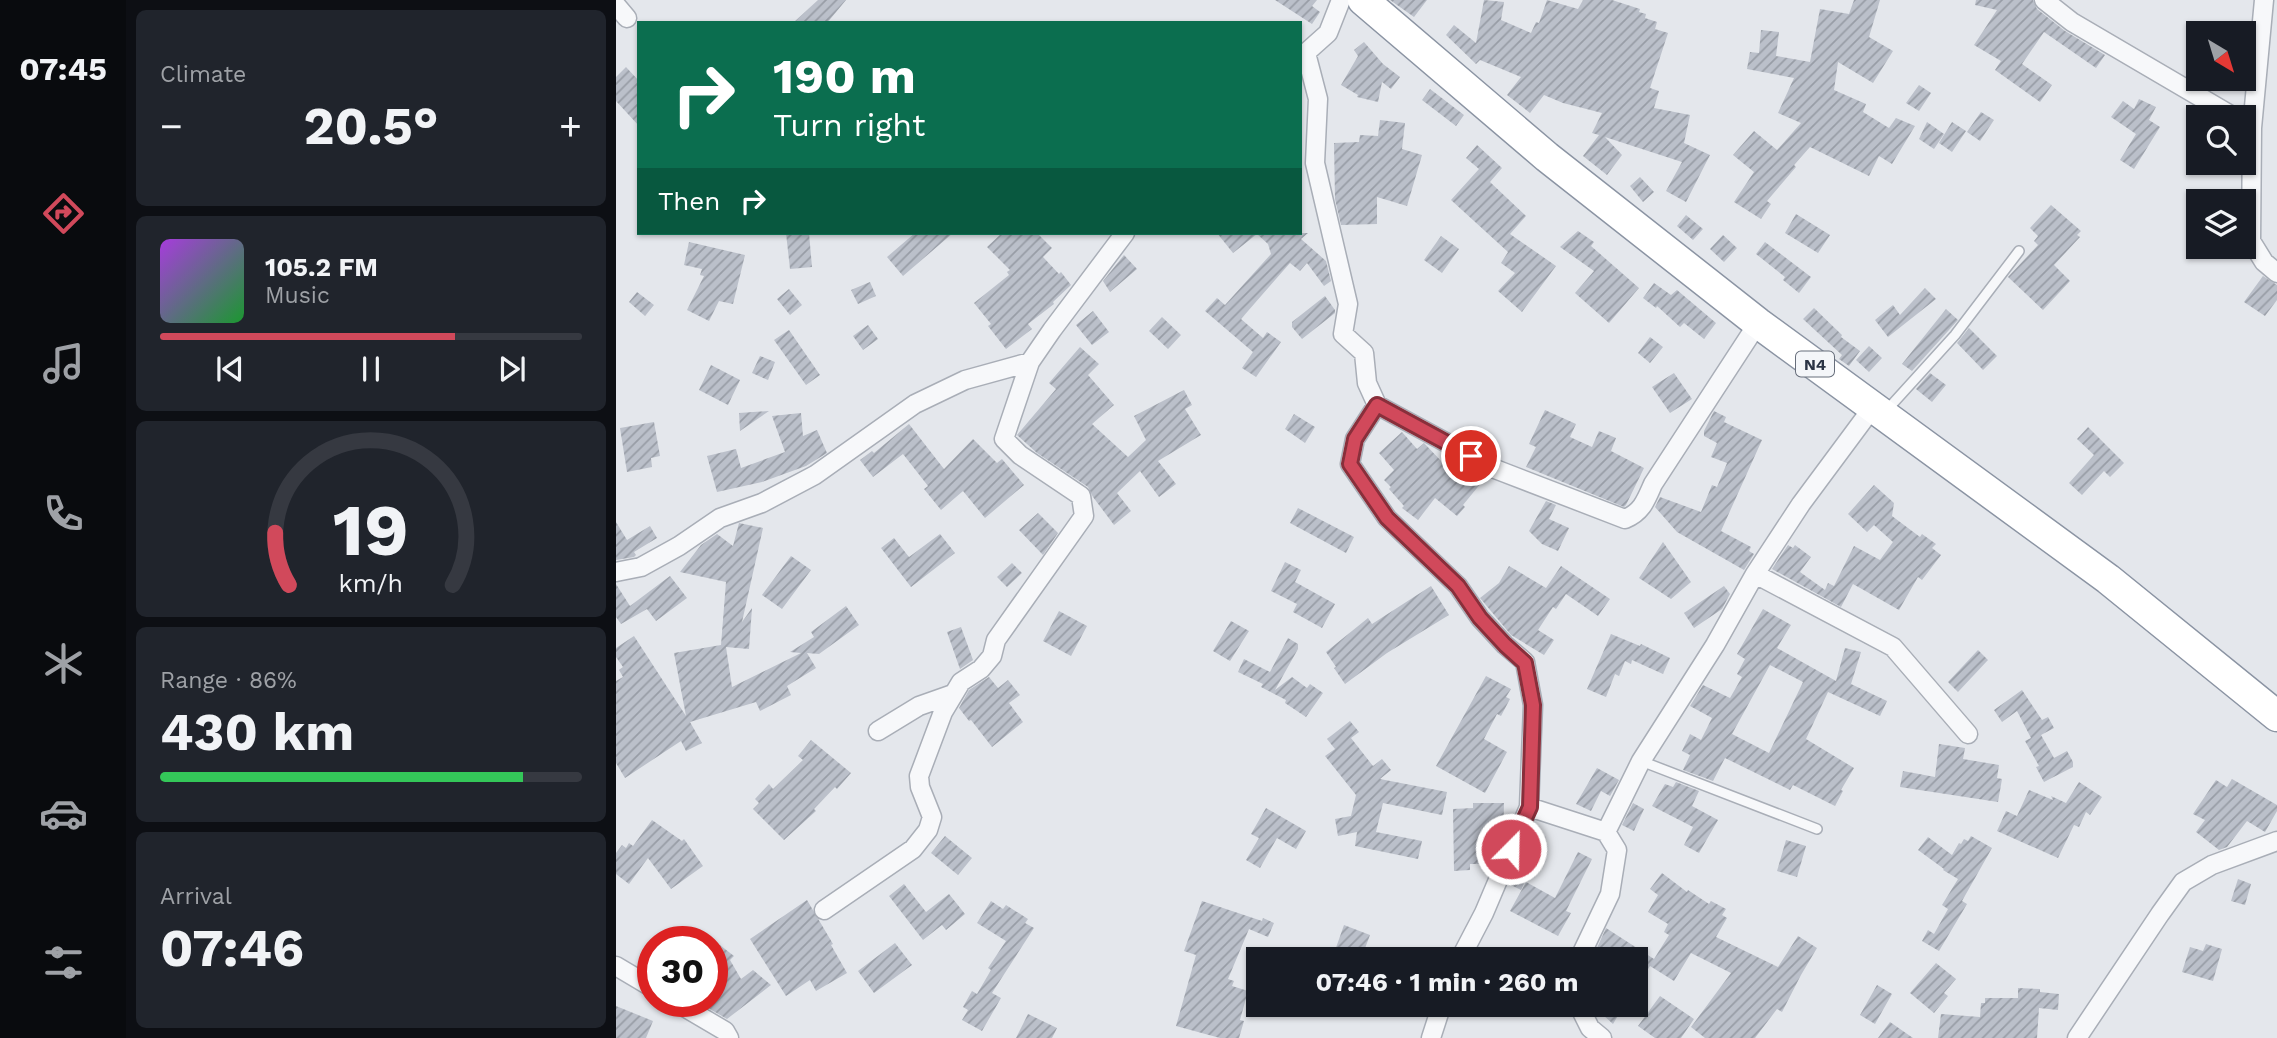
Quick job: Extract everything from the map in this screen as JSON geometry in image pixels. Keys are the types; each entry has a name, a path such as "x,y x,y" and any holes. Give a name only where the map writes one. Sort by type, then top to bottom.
{"highway":[{"name":"N4","path":"1363,0 1547,157 1758,323 2108,579 2277,716"}],"street":[{"path":"1341,0 1328,33 1303,56 1318,99 1315,163 1348,304 1343,334 1364,353 1367,383 1377,405 1495,469 1625,519 1642,509 1653,484 1758,323"},
{"path":"2044,0 2072,22 2214,105"},
{"path":"2251,105 2264,0"},
{"path":"2249,175 2251,241 2264,262 2277,273"},
{"path":"824,910 913,849 928,830 932,817 920,787 919,776 943,712 961,682 981,669 992,656 996,640 1084,516 1081,496 1020,455 1004,439 1030,362 1123,235"},
{"path":"616,572 641,567 720,519 762,503 815,475 915,404 965,380 1030,362"},
{"path":"1377,405 1355,439 1350,464 1387,518 1458,586 1480,618 1525,663 1533,705 1530,807 1466,947"},
{"path":"1606,832 1641,761 1715,645 1755,574 1801,504 1878,410"},
{"path":"1755,574 1893,647 1968,734"},
{"path":"878,731 919,706 953,694"},
{"path":"1530,807 1606,832 1617,850 1610,894 1585,947"},
{"path":"2077,1038 2183,882 2212,865 2277,841"},
{"path":"616,966 637,978"},
{"path":"701,1017 725,1031 729,1038"},
{"path":"1431,1038 1438,1017"},
{"path":"1584,1017 1590,1028 1602,1038"}],"lane":[{"path":"1878,410 1955,335 2019,251"},
{"path":"1641,761 1817,829"}],"building":[{"path":"818,0 846,0 829,21 795,21"},
{"path":"1275,0 1317,0 1312,6 1320,12 1312,24"},
{"path":"1390,0 1427,0 1414,17"},
{"path":"1484,0 1504,2 1501,20 1531,33 1536,22 1539,23 1547,0 1578,9 1583,0 1612,0 1640,9 1639,12 1646,14 1645,18 1657,22 1655,29 1668,33 1650,88 1659,91 1654,108 1690,115 1684,143 1710,155 1686,202 1666,191 1682,162 1605,137 1622,155 1607,175 1583,156 1599,135 1592,133 1602,113 1544,95 1530,113 1507,95 1521,77 1480,60 1476,64 1446,35 1454,25 1476,43"},
{"path":"1854,0 1880,0 1869,37 1893,51 1873,83 1838,62 1834,90 1866,104 1863,112 1889,128 1896,118 1915,126 1892,164 1879,156 1869,176 1810,147 1767,201 1771,204 1761,219 1734,202 1754,172 1733,155 1754,131 1777,150 1801,123 1778,113 1794,78 1747,69 1750,52 1759,53 1761,30 1779,32 1776,56 1810,62 1820,9 1849,14"},
{"path":"1976,0 2033,0 2037,9 2065,31 2105,55 2096,68 2044,32 2022,64 2052,85 2040,102 1995,70 2001,61 1974,45 1997,10 1975,5"},
{"path":"1364,42 1383,64 1400,77 1391,89 1382,82 1378,102 1357,97 1358,95 1341,85 1358,56 1354,50"},
{"path":"626,67 637,79 637,124 616,101 616,77"},
{"path":"1919,85 1931,93 1919,111 1906,103"},
{"path":"1430,89 1464,115 1456,126 1422,100"},
{"path":"2139,99 2156,107 2149,120 2160,127 2134,169 2120,160 2136,134 2111,117 2123,101 2134,109"},
{"path":"1981,112 1994,120 1980,141 1967,132"},
{"path":"1380,120 1405,123 1402,149 1422,155 1407,206 1377,197 1377,224 1341,225 1335,199 1334,143 1359,142 1360,135 1378,136"},
{"path":"1927,122 1944,134 1934,149 1919,139"},
{"path":"1952,122 1966,131 1952,152 1939,143"},
{"path":"1477,145 1502,168 1490,182 1526,216 1510,234 1556,266 1522,312 1498,291 1515,273 1501,263 1508,252 1451,200 1479,169 1466,158"},
{"path":"1640,177 1654,192 1643,202 1630,186"},
{"path":"2051,205 2081,231 2077,235 2080,237 2054,265 2070,281 2043,310 2008,277 2038,245 2034,241 2038,236 2030,228"},
{"path":"1796,214 1830,235 1818,253 1785,233"},
{"path":"1686,215 1703,229 1693,240 1677,226"},
{"path":"1578,231 1594,242 1591,246 1639,288 1609,323 1575,293 1594,271 1560,247"},
{"path":"1308,233 1301,239 1326,261 1331,281 1324,286 1307,263 1300,271 1290,263 1241,319 1263,338 1267,332 1281,342 1256,377 1242,368 1253,352 1205,311 1217,298 1225,305 1271,254 1268,244 1258,235"},
{"path":"786,235 809,235 812,267 790,269"},
{"path":"913,235 951,235 903,276 887,257"},
{"path":"1000,235 1039,235 1052,248 1043,257 1059,274 1061,272 1071,285 1054,304 1028,324 1032,329 1006,349 974,303 1009,275 1007,272 1010,270 987,247"},
{"path":"1219,235 1256,235 1233,253"},
{"path":"1723,235 1737,248 1724,262 1710,249"},
{"path":"1441,236 1459,249 1442,273 1424,260"},
{"path":"689,242 745,255 733,304 719,301 709,321 687,310 704,276 700,275 702,269 684,265"},
{"path":"1765,242 1811,277 1799,293 1783,280 1785,277 1756,254"},
{"path":"1124,255 1137,269 1110,292 1103,281"},
{"path":"2263,276 2277,285 2277,300 2265,316 2244,302"},
{"path":"870,282 876,296 858,304 851,290"},
{"path":"1654,283 1671,295 1677,290 1716,323 1704,339 1684,323 1680,327 1657,306 1656,308 1643,298"},
{"path":"1925,288 1936,299 1888,337 1875,320 1893,305 1900,315"},
{"path":"789,289 802,305 790,315 777,299"},
{"path":"637,292 654,305 645,316 629,302"},
{"path":"1325,296 1335,313 1302,339 1292,327 1292,322"},
{"path":"1814,308 1841,337 1860,351 1849,366 1839,359 1842,355 1803,319"},
{"path":"1946,309 1958,320 1912,371 1902,364"},
{"path":"1093,311 1109,332 1092,345 1076,325"},
{"path":"1162,317 1181,335 1168,349 1149,331"},
{"path":"868,325 878,339 863,350 853,336"},
{"path":"1969,328 1997,356 1983,370 1957,343"},
{"path":"789,330 820,375 806,385 774,340"},
{"path":"1650,337 1663,347 1650,363 1638,353"},
{"path":"1869,346 1882,358 1869,372 1856,360"},
{"path":"1080,347 1099,364 1088,375 1114,405 1092,424 1128,457 1146,440 1134,416 1184,390 1192,405 1185,409 1201,435 1158,461 1176,484 1159,497 1140,471 1117,493 1131,511 1114,525 1088,487 1037,453 1017,435 1056,389 1049,383"},
{"path":"760,356 775,362 768,380 752,373"},
{"path":"711,365 740,380 728,405 699,390"},
{"path":"1674,373 1692,399 1670,413 1652,387"},
{"path":"1930,373 1946,385 1932,402 1916,389"},
{"path":"1545,410 1576,424 1570,437 1592,447 1599,431 1616,438 1611,451 1644,468 1624,507 1526,467 1536,447 1529,444"},
{"path":"769,411 740,431 739,413"},
{"path":"1714,411 1726,417 1724,422 1762,440 1721,531 1751,547 1749,551 1754,554 1744,570 1677,532 1655,507 1660,497 1701,512 1712,485 1717,487 1727,463 1711,457 1717,443 1704,436"},
{"path":"801,413 803,436 817,430 827,453 806,466 762,482 717,492 707,456 736,449 741,468 785,452 772,416"},
{"path":"1294,414 1315,427 1305,443 1285,429"},
{"path":"654,422 660,456 651,458 652,467 627,472 620,428"},
{"path":"909,424 944,469 973,439 997,463 1002,459 1024,485 985,518 963,491 941,510 924,489 928,486 903,454 873,477 860,460 872,451 874,453"},
{"path":"2088,427 2124,463 2110,477 2104,471 2082,495 2069,483 2094,455 2077,439"},
{"path":"1402,432 1417,449 1424,443 1443,463 1448,456 1486,477 1457,516 1435,498 1418,520 1402,508 1404,506 1389,489 1391,487 1384,480 1394,470 1379,453"},
{"path":"1874,485 1894,503 1892,516 1920,537 1922,534 1936,544 1932,548 1941,555 1922,580 1918,577 1899,610 1853,584 1841,607 1772,569 1788,545 1793,548 1795,545 1811,557 1800,572 1825,590 1828,583 1834,586 1854,546 1880,560 1893,542 1874,525 1867,532 1848,514"},
{"path":"1546,501 1556,505 1549,519 1569,528 1558,551 1542,544 1529,531"},
{"path":"1298,508 1354,537 1346,553 1290,523"},
{"path":"1038,513 1058,533 1043,555 1019,530"},
{"path":"616,522 627,540 650,526 657,538 634,552 634,557 616,560"},
{"path":"739,523 763,528 742,622 752,608 749,649 726,647 732,687 801,653 790,652 814,637 811,632 846,606 859,625 819,654 807,653 816,668 787,686 791,695 760,711 756,702 690,722 702,743 686,751 681,741 625,778 616,763 616,681 623,677 619,670 623,667 616,657 616,648 634,636 686,716 674,653 721,645 726,582 680,572 701,545 717,534 733,546"},
{"path":"940,534 955,553 911,587 881,548 894,538 909,557"},
{"path":"1663,542 1691,582 1671,599 1639,578"},
{"path":"791,556 811,570 782,609 762,595"},
{"path":"1285,562 1301,570 1295,582 1335,604 1322,628 1293,612 1297,604 1271,591"},
{"path":"1012,563 1022,573 1007,587 997,577"},
{"path":"1509,566 1546,588 1561,566 1610,599 1598,616 1566,594 1556,609 1553,607 1538,630 1554,640 1544,655 1511,635 1480,598 1499,583"},
{"path":"670,576 687,598 656,621 647,609 621,624 616,617 616,584 630,606"},
{"path":"1431,586 1449,615 1387,653 1345,684 1326,652 1368,618 1372,624"},
{"path":"1724,586 1730,594 1722,609 1694,628 1684,613"},
{"path":"1763,609 1791,625 1777,648 1836,681 1845,648 1861,652 1851,684 1887,701 1880,716 1828,692 1806,739 1854,768 1835,806 1793,785 1790,790 1725,758 1713,781 1683,770 1690,755 1682,751 1690,734 1701,740 1712,718 1690,706 1703,685 1730,698 1742,677 1737,674 1745,659 1737,654","holes":["1770,665 1803,682 1769,753 1732,734"]},
{"path":"1059,611 1087,626 1071,656 1043,641"},
{"path":"1231,621 1249,631 1230,661 1213,651"},
{"path":"961,627 973,660 960,669 947,632"},
{"path":"1611,634 1670,658 1663,674 1632,660 1631,664 1625,661 1619,676 1615,674 1606,697 1587,689"},
{"path":"1288,638 1298,644 1298,649 1275,690 1292,677 1307,688 1310,684 1323,693 1306,717 1285,703 1286,700 1261,687 1263,684 1238,672 1244,659 1270,672"},
{"path":"1978,650 1988,660 1958,692 1948,682"},
{"path":"1486,676 1511,689 1506,697 1510,699 1501,716 1497,714 1484,739 1507,752 1485,793 1436,766"},
{"path":"989,677 998,688 1008,680 1020,695 1009,703 1023,722 992,747 959,708 969,690"},
{"path":"2022,690 2042,720 2048,717 2054,728 2041,735 2054,758 2067,751 2073,762 2073,767 2044,782 2036,767 2039,766 2025,741 2031,738 2017,711 2002,722 1994,710"},
{"path":"1350,721 1359,732 1351,738 1373,766 1382,759 1391,770 1380,779 1447,792 1442,815 1383,803 1376,832 1422,841 1418,859 1355,846 1357,832 1338,836 1335,819 1351,816 1356,795 1325,756 1335,749 1327,739"},
{"path":"811,740 851,773 814,809 816,811 784,840 753,809 759,803 755,799 769,784 773,789 803,760 798,756"},
{"path":"1939,744 1965,748 1963,759 1999,765 1997,778 2002,779 1998,802 1900,787 1903,771 1935,777"},
{"path":"1597,768 1619,780 1610,796 1601,791 1591,811 1576,804"},
{"path":"2232,779 2277,805 2277,811 2265,832 2247,821 2227,847 2219,850 2196,832 2205,820 2193,814 2216,780 2227,787"},
{"path":"1676,782 1699,791 1692,806 1718,820 1699,853 1684,845 1693,827 1652,806 1665,784 1673,787"},
{"path":"2079,782 2102,797 2090,815 2086,812 2079,827 2074,825 2058,858 1997,831 2006,811 2017,816 2029,790 2066,803"},
{"path":"1473,803 1504,803 1503,839 1492,864 1470,864 1470,870 1454,871 1453,809 1473,808"},
{"path":"1633,803 1644,809 1634,831 1622,825"},
{"path":"1266,808 1306,831 1296,849 1277,838 1260,868 1246,860 1259,838 1251,834"},
{"path":"652,820 682,841 684,839 703,866 671,889 648,858 629,884 616,874 616,853 622,845 626,848 629,843 633,846"},
{"path":"1531,830 1546,837 1521,890 1509,884"},
{"path":"945,836 972,858 958,875 931,853"},
{"path":"1971,836 1992,848 1962,901 1967,904 1939,951 1922,941 1928,930 1934,934 1948,909 1942,905 1958,879 1918,850 1928,837 1952,855 1959,843 1964,839 1968,841"},
{"path":"1786,840 1806,846 1797,877 1777,871"},
{"path":"1578,852 1592,859 1566,911 1571,913 1558,936 1510,911 1526,882 1555,898"},
{"path":"1662,873 1687,892 1688,890 1709,904 1711,901 1726,909 1722,915 1727,918 1716,937 1778,967 1798,936 1817,948 1782,1012 1777,1009 1755,1038 1705,1038 1691,1027 1731,973 1691,953 1674,981 1650,966 1648,969 1648,955 1654,959 1669,935 1664,932 1668,924 1648,912 1658,895 1650,889"},
{"path":"2238,879 2251,884 2245,905 2231,901"},
{"path":"904,884 926,912 949,894 965,914 946,930 942,925 923,940 889,896"},
{"path":"807,900 847,973 816,991 810,980 786,996 750,939"},
{"path":"991,901 1003,909 1006,905 1028,919 1025,923 1034,928 992,993 1001,998 982,1031 962,1020 968,1010 963,1007 972,991 977,994 991,970 988,968 1006,941 977,923"},
{"path":"1202,901 1274,923 1268,937 1249,929 1228,979 1234,981 1232,986 1246,990 1240,1020 1244,1021 1239,1038 1220,1038 1176,1026 1196,955 1184,951"},
{"path":"1344,925 1370,935 1366,947 1336,947"},
{"path":"1606,928 1635,947 1597,947"},
{"path":"895,943 912,965 874,993 858,971"},
{"path":"2206,944 2222,949 2213,981 2182,972 2190,947 2203,951"},
{"path":"728,951 734,956 730,960 741,979 753,970 771,985 727,1019 724,1017 728,1017"},
{"path":"1936,963 1956,979 1944,993 1948,996 1934,1013 1910,993"},
{"path":"1877,985 1892,994 1875,1024 1860,1015"},
{"path":"2018,988 2040,989 2040,992 2059,994 2058,1010 2039,1008 2037,1038 1938,1038 1941,1014 1980,1017 1981,1003 1985,1003 1985,998 2018,998"},
{"path":"1660,996 1694,1019 1681,1038 1655,1038 1638,1026 1645,1017 1648,1017 1648,1012"},
{"path":"616,1006 637,1015 637,1017 653,1021 646,1038 616,1038"},
{"path":"1028,1014 1057,1028 1052,1038 1016,1038"},
{"path":"1605,1017 1617,1017 1613,1024"},
{"path":"1890,1022 1913,1038 1878,1038"}],"route":[{"path":"1471,456 1377,405 1355,439 1350,464 1387,518 1458,586 1480,618 1525,663 1533,705 1530,807 1511,849"}]}
